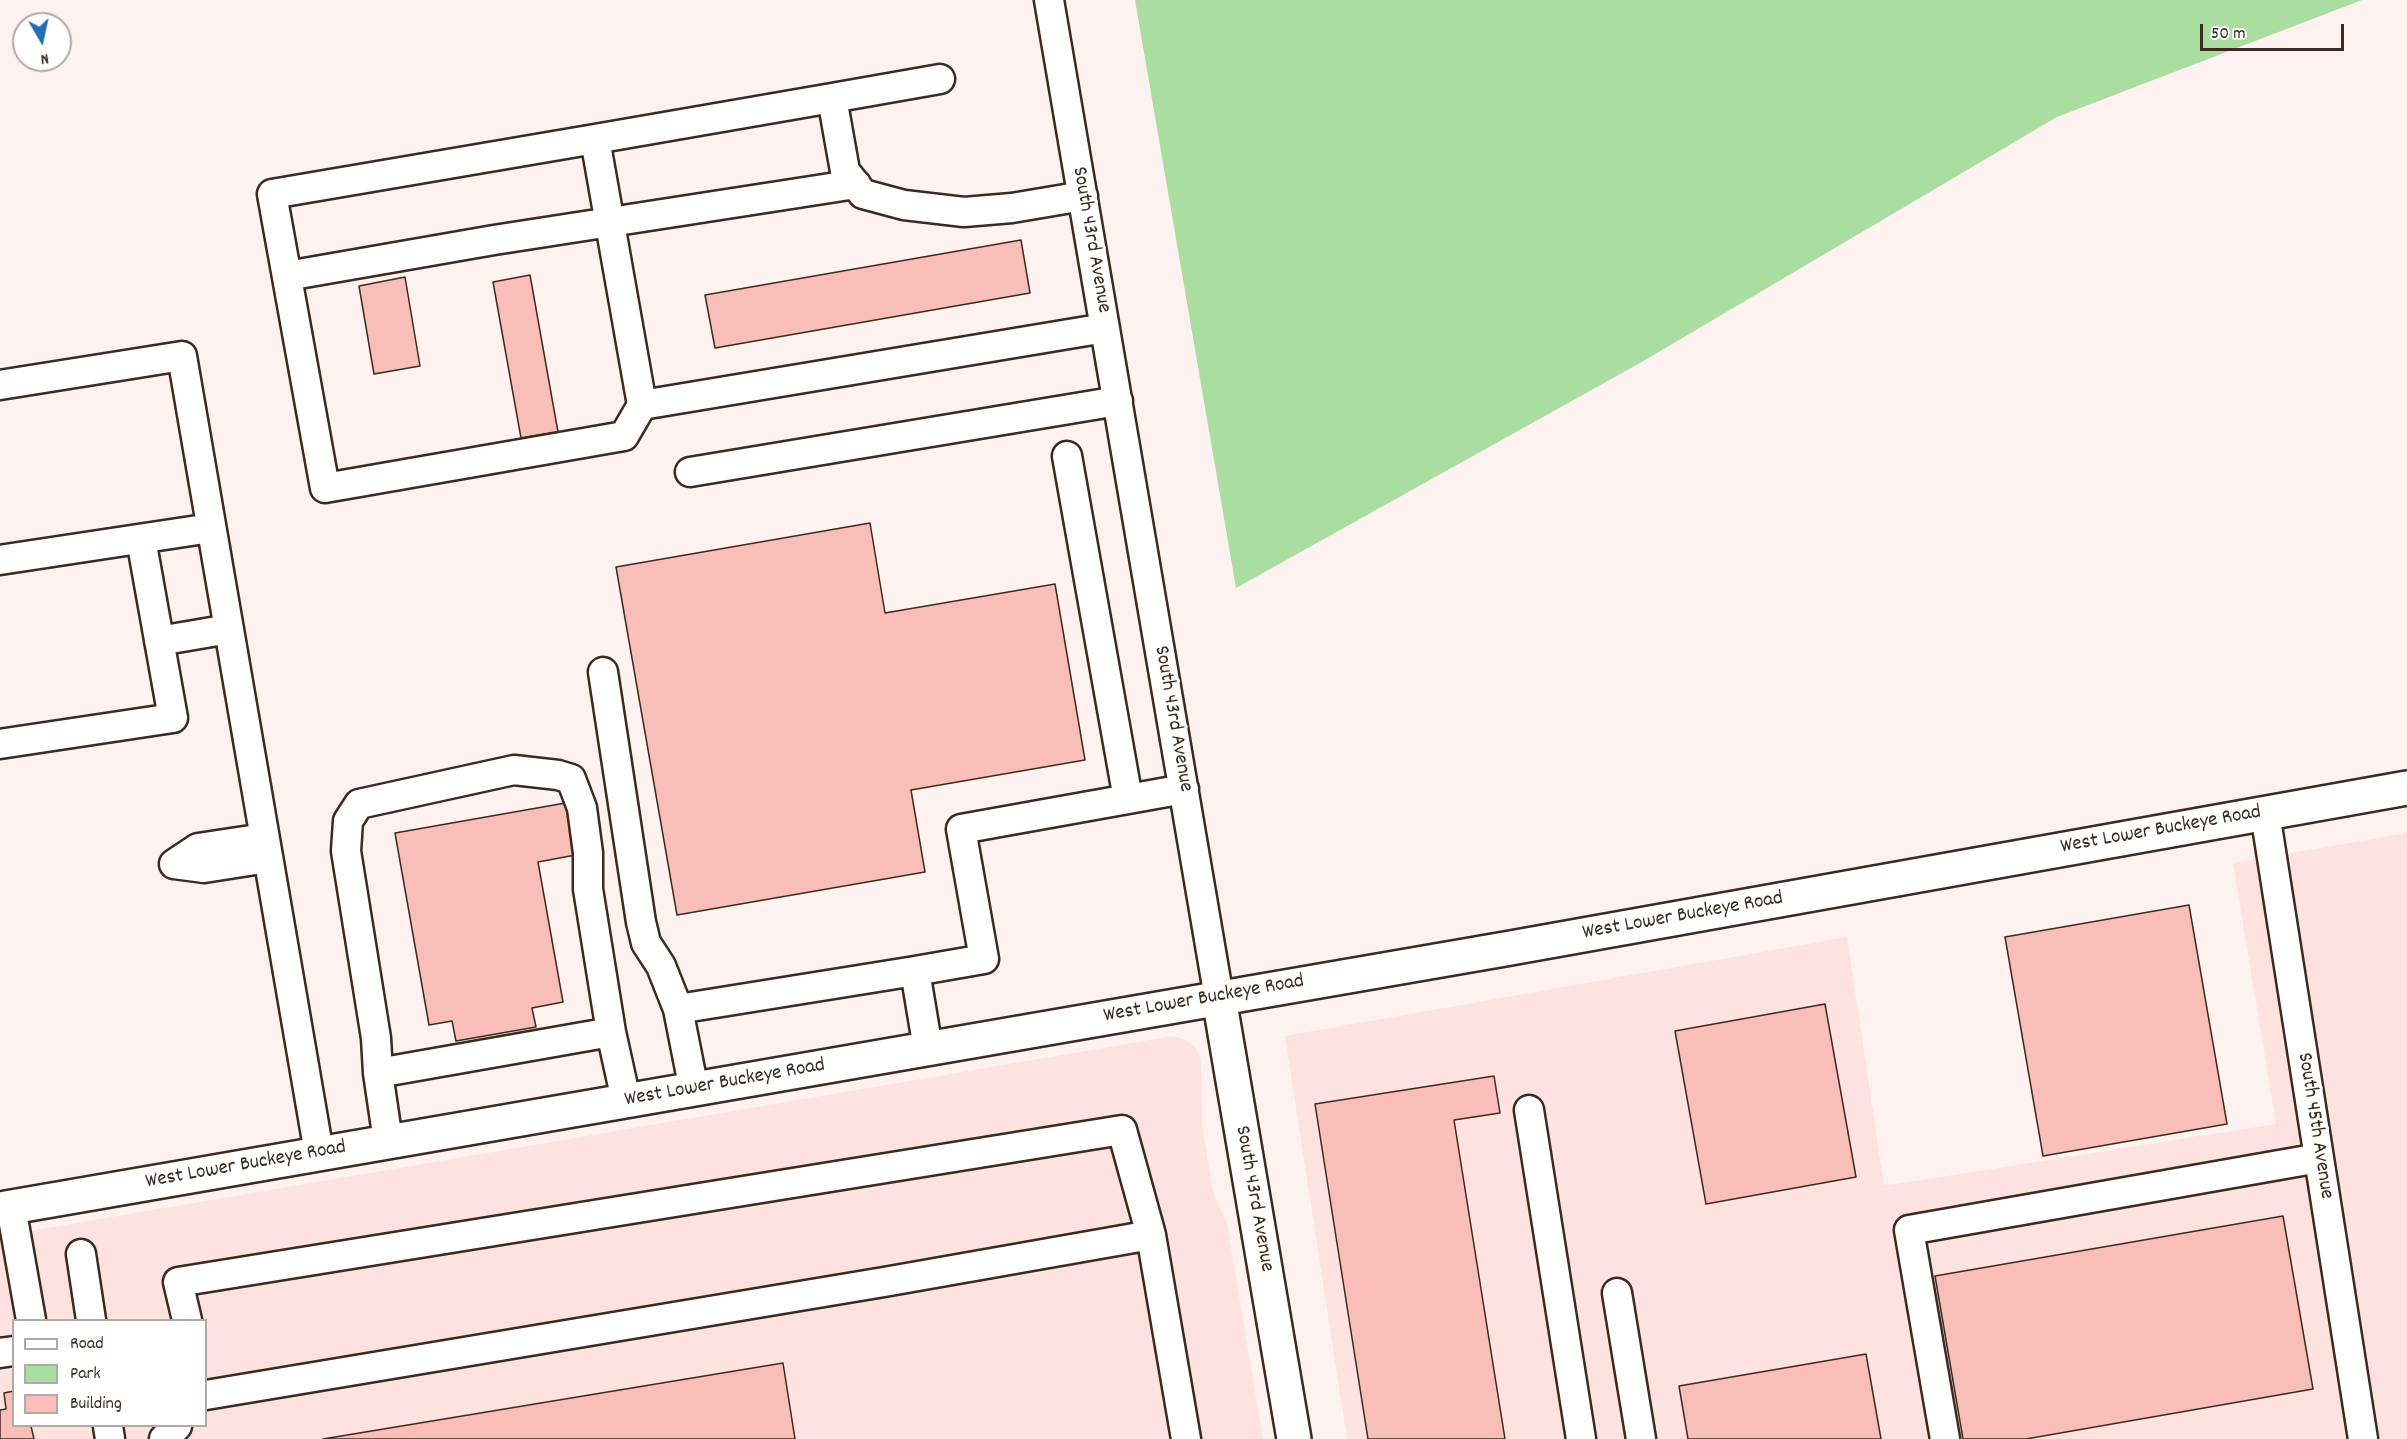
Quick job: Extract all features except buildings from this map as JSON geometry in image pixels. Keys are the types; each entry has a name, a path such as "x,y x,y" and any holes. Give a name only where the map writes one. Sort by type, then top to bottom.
{"main road":[{"name":"West Lower Buckeye Road","path":"6,1208 694,1090 2407,788"},
{"name":"South 43rd Avenue","path":"1219,998 1293,1439"}],"street":[{"name":"South 43rd Avenue","path":"1049,0 1219,998"},
{"path":"595,139 642,405 624,436 325,488 272,194 940,79"},
{"path":"832,98 845,171 863,194 904,205 964,212 1012,208 1083,196"},
{"path":"287,276 494,240 855,184"},
{"path":"642,405 1105,328"},
{"path":"0,385 182,356 319,1153"},
{"path":"690,472 1118,401"},
{"path":"1067,456 1128,799"},
{"path":"0,560 211,528"},
{"path":"0,744 172,718 141,539"},
{"path":"159,641 229,629"},
{"path":"603,672 641,922 646,943 662,966 678,1009 694,1090"},
{"path":"388,1142 378,1073 376,1038 346,851 348,821 359,804 514,770 558,775 571,779 582,808 588,853 588,889 611,1032 626,1100"},
{"path":"678,1009 984,959 961,829 1184,789"},
{"name":"South 45th Avenue","path":"2265,813 2362,1439"},
{"path":"915,971 928,1049"},
{"path":"378,1073 611,1032"},
{"path":"1530,1110 1581,1439"},
{"path":"187,1319 178,1282 1122,1130 1151,1235 1185,1439"},
{"path":"1945,1439 1909,1230 2319,1158"},
{"path":"6,1208 31,1319"},
{"path":"207,1395 1151,1235"},
{"path":"81,1254 91,1319"},
{"path":"1617,1293 1641,1439"},
{"path":"164,1439 175,1427"}],"shaded area":[{"path":"2407,833 2407,1439 1347,1439 1285,1036 1847,937 1884,1186 2276,1124 2233,863"},
{"path":"1173,1036 1186,1040 1196,1048 1201,1061 1202,1124 1213,1192 1227,1223 1263,1439 0,1439 0,1236"}],"green space":[{"path":"1135,0 2362,0 2057,117 1640,363 1236,588"}]}
